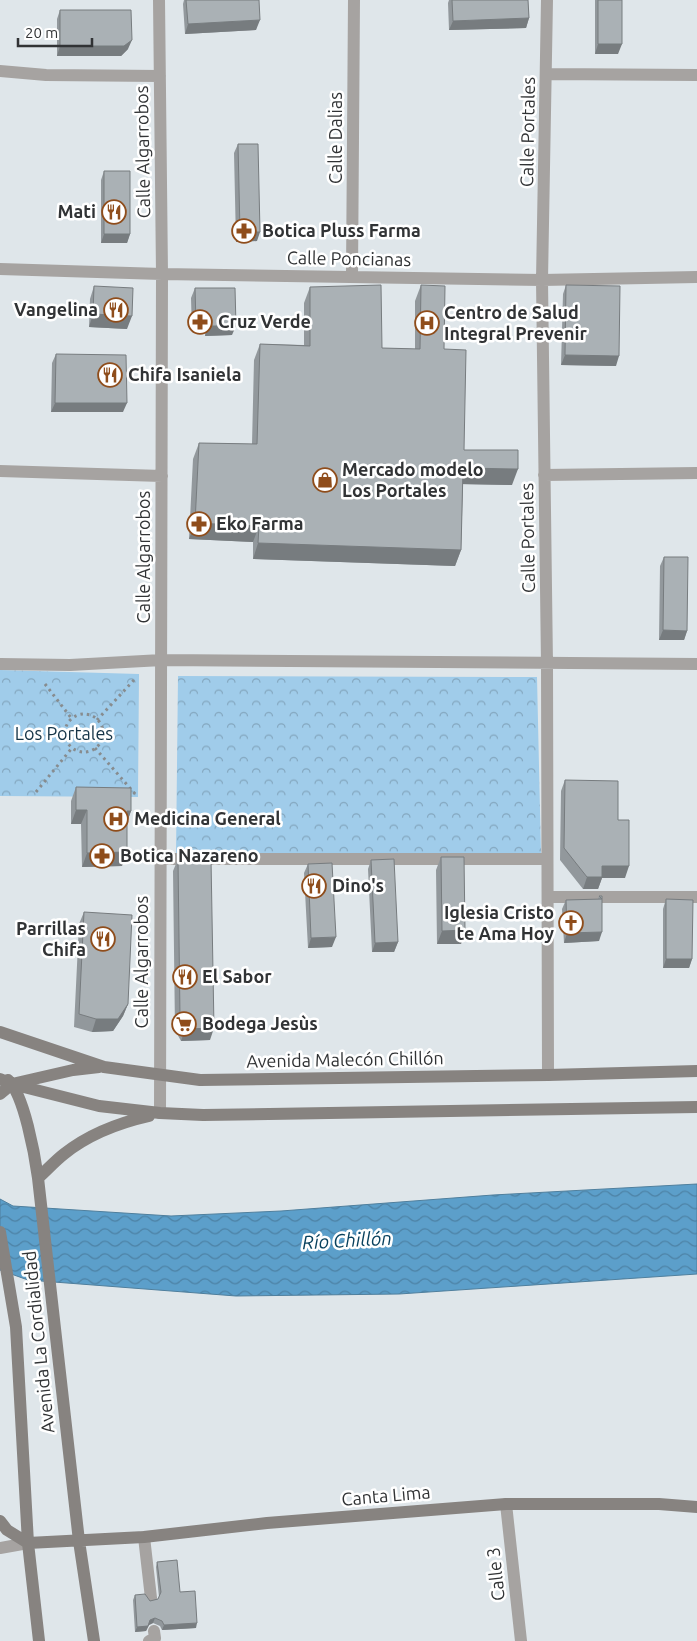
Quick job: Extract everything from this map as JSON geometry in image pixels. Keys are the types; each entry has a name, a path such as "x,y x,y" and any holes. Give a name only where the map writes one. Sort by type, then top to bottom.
{"main road":[{"name":"Avenida Malecón Chillón","path":"0,1032 104,1066 200,1080 697,1071"},
{"path":"0,1094 12,1084 73,1070 104,1066"},
{"path":"0,1074 12,1084"},
{"path":"0,1079 12,1084 100,1106 160,1114 697,1108"},
{"name":"Avenida La Cordialidad","path":"12,1084 33,1146 38,1178 79,1541 94,1641"},
{"path":"38,1178 64,1154 93,1135 125,1121 160,1114"},
{"name":"Avenida La Cordialidad","path":"0,1232 15,1322 28,1543 39,1641"},
{"name":"Canta Lima","path":"28,1543 144,1537 267,1523 506,1504 659,1504 697,1507"},
{"path":"0,1521 6,1530 28,1543"}],"street":[{"name":"Calle Algarrobos","path":"159,0 162,274 162,660 159,859 160,1114"},
{"name":"Calle Dalias","path":"352,277 354,0"},
{"name":"Calle Portales","path":"547,0 542,280 547,664 548,1075"},
{"path":"0,71 46,74 160,76"},
{"path":"547,74 697,75"},
{"name":"Calle Poncianas","path":"0,269 162,274 542,280 697,277"},
{"path":"0,472 162,476"},
{"path":"544,475 697,473"},
{"path":"0,664 70,666 162,660 697,664"},
{"path":"159,859 547,859"},
{"path":"548,897 697,897"},
{"name":"Calle 3","path":"506,1504 521,1641"},
{"path":"144,1537 151,1598"},
{"path":"0,1548 28,1543"}],"path":[{"path":"96,720 136,679"},
{"path":"43,682 72,719"},
{"path":"84,714 96,720 102,727 102,737 98,746 90,751 81,752 72,748 67,742 65,734 67,726 72,719 84,714"},
{"path":"36,792 72,748"},
{"path":"95,748 136,795"}],"green space":[{"name":"Los Portales","path":"0,670 139,674 138,797 0,796"},
{"path":"178,676 537,677 541,855 176,854"}],"water":[{"name":"Río Chillón","path":"697,1184 697,1274 399,1294 236,1296 28,1280 0,1270 0,1199 13,1206 171,1216 281,1211 493,1195"}],"building":[{"path":"186,0 259,0 260,20 188,24"},
{"path":"452,0 528,0 529,18 453,21"},
{"path":"598,0 622,0 622,44 598,44"},
{"path":"60,10 131,10 132,40 124,46 60,46"},
{"path":"238,144 258,144 260,232 240,232"},
{"name":"Mati","path":"104,171 130,171 130,234 104,234"},
{"name":"Mercado modelo Los Portales","path":"381,285 382,348 420,349 421,285 445,286 444,349 466,350 464,450 518,450 518,469 463,468 461,550 258,543 259,526 195,523 199,443 257,444 260,344 310,346 310,287"},
{"path":"566,285 620,286 619,356 565,355"},
{"path":"94,286 133,288 132,316 93,314"},
{"path":"195,288 235,288 236,326 209,326 209,324 196,323"},
{"path":"56,354 126,355 127,403 55,403"},
{"path":"664,557 688,557 687,631 663,630"},
{"path":"565,780 618,781 618,820 629,820 629,866 602,866 602,877 587,877 564,848"},
{"path":"76,787 131,788 131,811 127,811 127,852 87,853 87,810 76,810"},
{"path":"441,857 464,857 465,930 442,931"},
{"path":"178,859 211,859 214,1028 185,1029 180,1018"},
{"path":"394,859 398,942 375,943 371,860"},
{"path":"332,863 336,937 311,938 308,864"},
{"path":"602,899 602,932 567,933 566,900"},
{"path":"666,899 693,900 692,959 666,959"},
{"path":"84,912 132,915 128,1004 118,1019 96,1019 79,1014"},
{"path":"177,1560 180,1592 195,1591 197,1623 164,1625 162,1621 155,1618 150,1620 148,1626 137,1627 135,1595 145,1594 150,1601 158,1599 161,1592 157,1562"}],"place":[{"name":"Mati","path":"114,212"},
{"name":"Botica Pluss Farma","path":"244,231"},
{"name":"Vangelina","path":"116,310"},
{"name":"Cruz Verde","path":"200,322"},
{"name":"Centro de Salud Integral Prevenir","path":"427,323"},
{"name":"Chifa Isaniela","path":"110,375"},
{"name":"Mercado modelo Los Portales","path":"325,480"},
{"name":"Eko Farma","path":"199,524"},
{"name":"Medicina General","path":"116,819"},
{"name":"Botica Nazareno","path":"102,856"},
{"name":"Dino's","path":"314,886"},
{"name":"Iglesia Cristo te Ama Hoy","path":"571,923"},
{"name":"Parrillas Chifa","path":"103,939"},
{"name":"El Sabor","path":"185,977"},
{"name":"Bodega Jesùs","path":"184,1024"}]}
